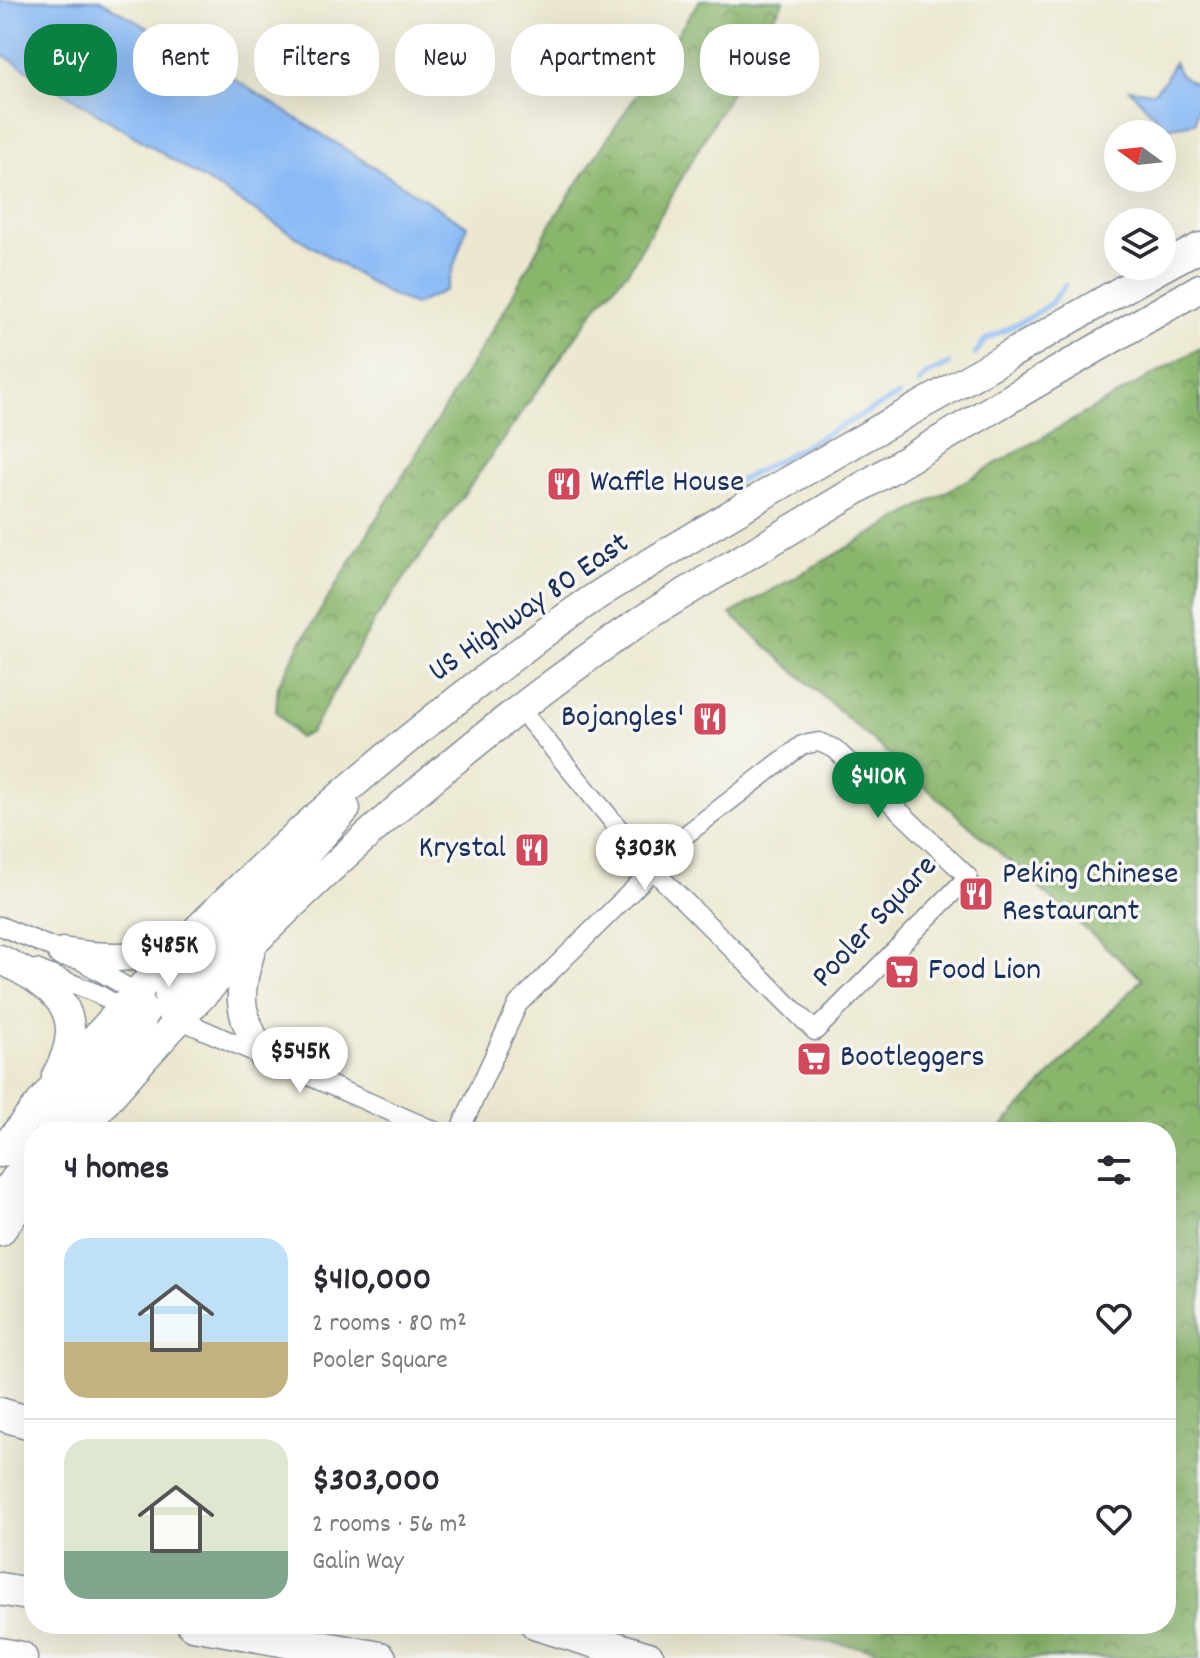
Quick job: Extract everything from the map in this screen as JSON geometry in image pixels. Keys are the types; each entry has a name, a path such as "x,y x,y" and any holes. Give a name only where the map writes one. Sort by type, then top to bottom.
{"highway":[{"path":"0,1414 24,1421"},
{"path":"0,1589 24,1593"},
{"path":"248,1634 380,1658"},
{"path":"570,1634 648,1658"},
{"path":"0,1654 21,1658"}],"main road":[{"name":"US Highway 80 East","path":"24,1122 48,1092 134,1005 187,940 263,862 412,735 604,592 753,500 1200,247"},
{"path":"89,1122 255,938 382,819 520,709 635,625 1200,288"},
{"path":"178,1020 168,1008 169,991 304,856 412,735"},
{"path":"255,938 241,983 240,1006 246,1027 263,1055"},
{"path":"62,952 125,959 156,953 187,940"},
{"path":"0,958 50,986 63,1002 69,1022 68,1055 48,1092"},
{"path":"57,1122 134,1005"},
{"name":"US Highway 80 East","path":"0,1153 24,1122"},
{"path":"0,1200 24,1166"},
{"path":"0,1232 24,1200"}],"street":[{"path":"464,1122 518,1004 650,867 520,709"},
{"name":"Pooler Square","path":"819,742 835,749 968,877 815,1031 650,867 802,745 819,742"},
{"path":"0,926 62,952 134,1005"},
{"path":"0,958 178,1020 414,1122"}],"green space":[{"path":"700,0 784,0 770,24 700,24 700,96 729,96 629,270 601,301 375,620 311,732 299,738 276,711 278,686 300,644 508,304 551,223 636,96 684,96 684,24"},
{"path":"1200,348 1200,1658 933,1658 771,1634 1176,1634 1176,1122 1006,1122 1142,979 730,614"}],"water":[{"path":"0,0 100,0 142,24 133,24 133,96 238,96 238,81 254,91 254,96 261,96 467,226 446,290 415,305 387,293 69,96 117,96 117,24 24,24 24,68 0,53"},
{"path":"1174,62 1179,73 1200,88 1195,123 1176,126 1176,120 1158,120 1129,89 1154,92 1165,80"}],"waterway":[{"path":"975,354 985,340 1031,317 1051,303 1065,285"},
{"path":"919,383 926,375 949,364"},
{"path":"726,488 899,395"}],"place":[{"name":"Waffle House","path":"564,484"},
{"name":"Bojangles'","path":"710,719"},
{"name":"Krystal","path":"532,850"},
{"name":"Peking Chinese Restaurant","path":"976,894"},
{"name":"Food Lion","path":"902,972"},
{"name":"Bootleggers","path":"814,1059"}]}
